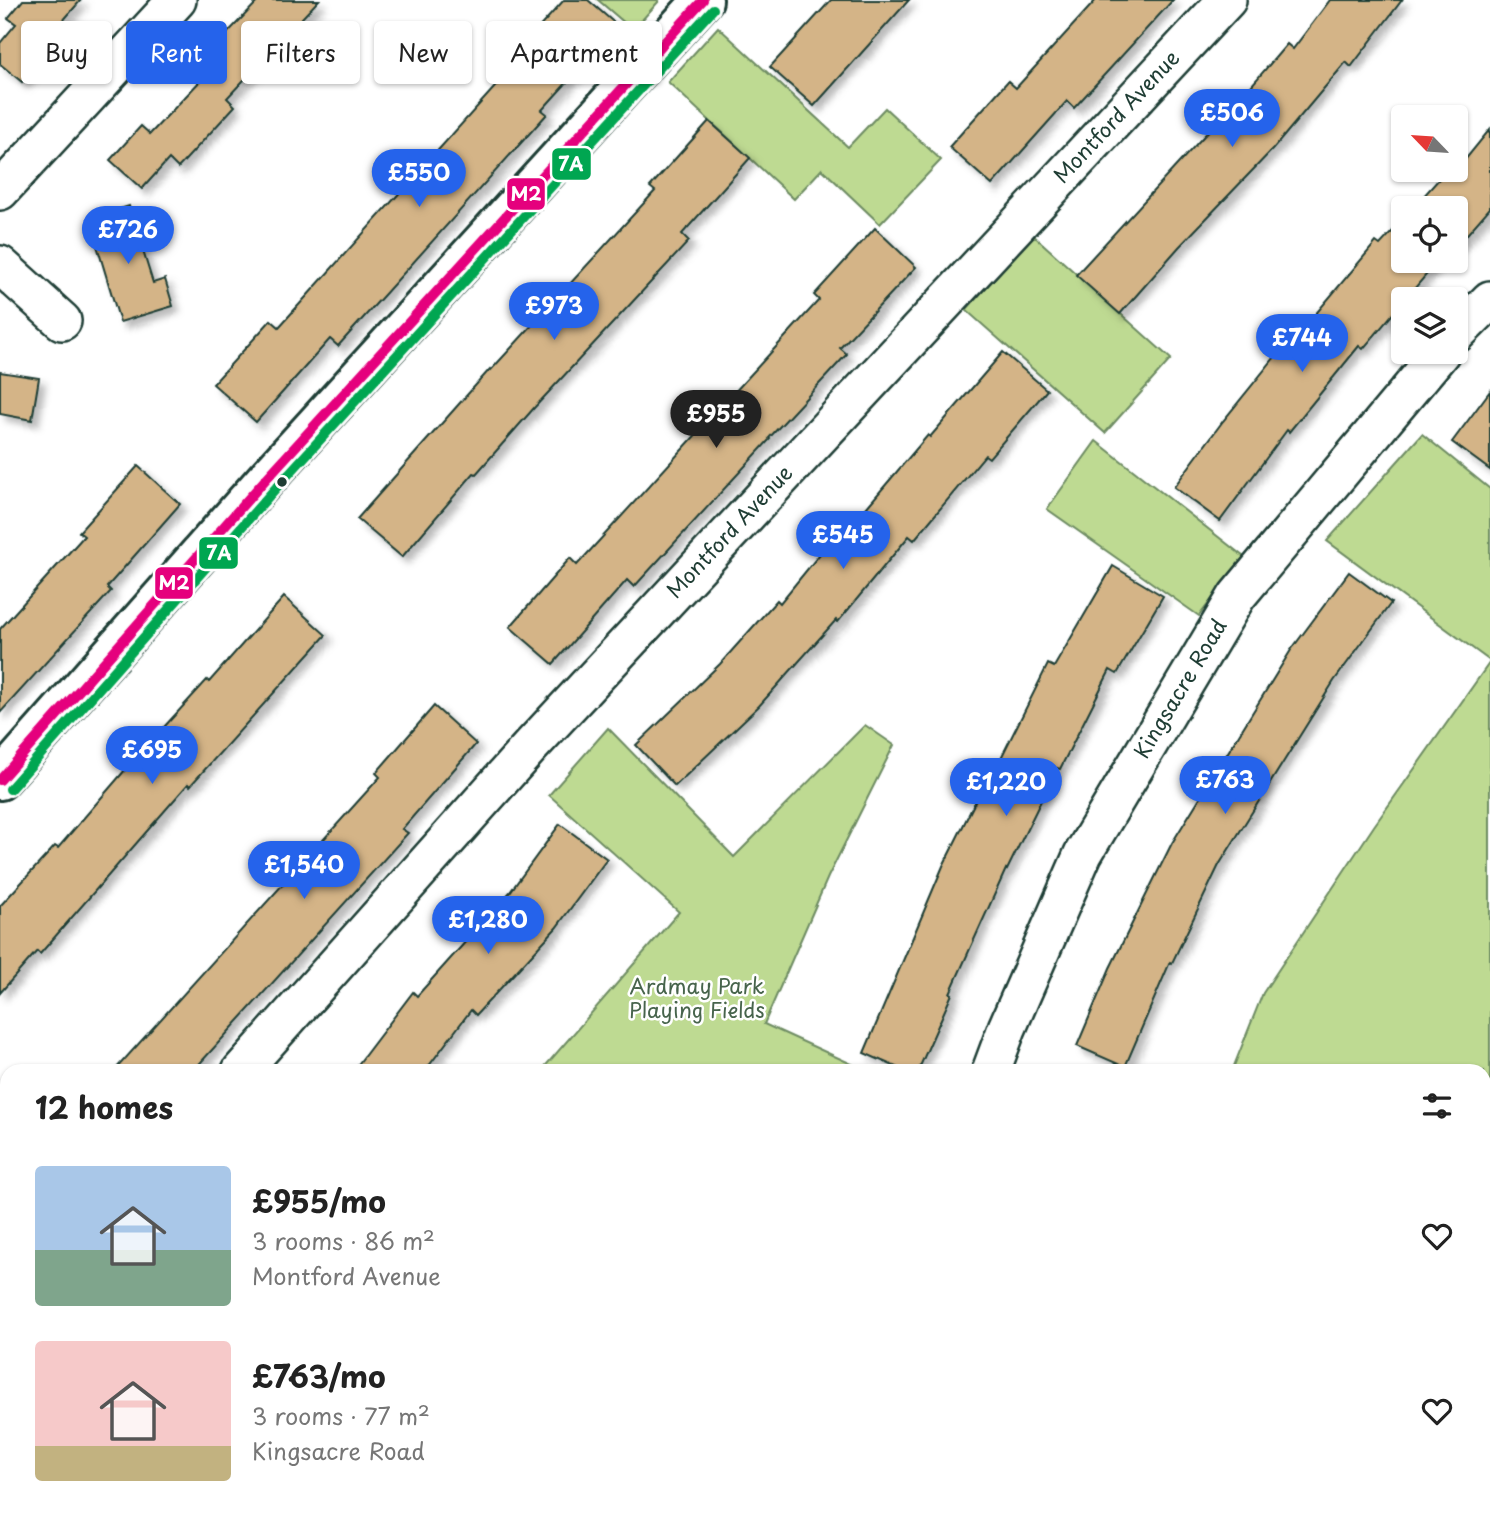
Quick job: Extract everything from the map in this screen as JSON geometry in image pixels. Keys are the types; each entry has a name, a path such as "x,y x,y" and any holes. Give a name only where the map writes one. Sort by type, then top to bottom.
{"street":[{"path":"0,191 177,0"},
{"path":"0,780 274,470 703,0"},
{"name":"Montford Avenue","path":"247,1064 540,737 1227,0"},
{"path":"0,265 62,321"},
{"path":"1468,322 1490,300"},
{"name":"Kingsacre Road","path":"994,1064 1083,854 1237,596 1431,364"}],"green space":[{"path":"598,0 659,1 641,21 622,21"},
{"path":"718,27 848,147 885,108 941,160 880,224 822,169 794,199 668,82"},
{"path":"1033,235 1171,359 1105,433 966,310"},
{"path":"1422,434 1490,489 1490,661 1327,541"},
{"path":"1096,441 1244,557 1199,616 1047,509"},
{"path":"1490,662 1490,1064 1235,1064 1263,993 1374,826"},
{"name":"Ardmay Park Playing Fields","path":"865,725 894,745 828,877 764,1024 852,1064 547,1064 679,912 549,795 608,728 734,857"}],"building":[{"path":"23,0 81,0 63,21 21,21 21,81 0,64 0,43 16,24 8,18"},
{"path":"259,0 319,0 299,21 241,21 241,83 227,98 235,106 178,168 169,159 142,189 110,160 141,126 150,134 197,84 227,84 227,33"},
{"path":"564,0 588,0 612,21 545,21"},
{"path":"831,0 909,0 814,106 770,67"},
{"path":"1096,0 1173,0 1074,108 1067,101 992,185 949,147 1008,81 1016,88"},
{"path":"1330,0 1402,0 1351,67 1346,62 1273,149 1179,247 1120,314 1076,275 1213,126 1215,128 1287,44 1293,49"},
{"path":"498,84 566,84 542,110 547,114 338,346 330,339 256,422 213,384 271,320 279,327"},
{"path":"709,121 750,158 682,234 689,241 476,474 474,473 402,557 357,519 490,369 655,191 650,187"},
{"path":"1490,129 1490,208 1468,233 1468,196 1424,196 1436,182 1468,182 1468,156"},
{"path":"129,206 153,283 165,279 173,306 120,322 89,219"},
{"path":"875,228 916,267 840,348 847,354 770,439 634,587 627,580 553,664 510,627 570,558 577,565 819,300 814,295"},
{"path":"1391,233 1391,273 1428,273 1416,287 1391,287 1391,316 1363,349 1359,346 1289,432 1287,430 1220,521 1174,487 1300,326 1303,329 1376,242 1380,245"},
{"path":"1003,352 1047,390 989,458 985,455 914,540 909,536 838,622 836,620 759,706 675,786 636,745 720,664 777,600 780,603 850,517 855,521"},
{"path":"0,372 39,378 32,420 0,414"},
{"path":"1490,391 1490,470 1452,442"},
{"path":"138,466 180,504 107,587 111,591 0,713 0,629 84,536 79,532"},
{"path":"1113,566 1163,596 1117,674 1110,670 1060,769 1057,768 1006,869 921,1064 889,1064 864,1053 943,866 1048,664 1054,667"},
{"path":"1349,572 1391,603 1334,681 1219,865 1172,963 1170,962 1126,1064 1118,1064 1077,1046 1110,968 1172,843 1291,650"},
{"path":"284,597 326,635 190,786 188,784 40,954 37,951 0,993 0,906 55,846 58,848 132,762 207,680 209,682"},
{"path":"434,706 476,744 402,829 408,833 199,1064 120,1064 380,777 376,773"},
{"path":"560,824 607,859 556,928 476,1015 471,1010 430,1064 358,1064 413,992 417,996 510,892"}],"transit line":[{"name":"M2","path":"0,780 265,480 703,0"},
{"name":"7A","path":"10,789 275,489 713,9"}]}
